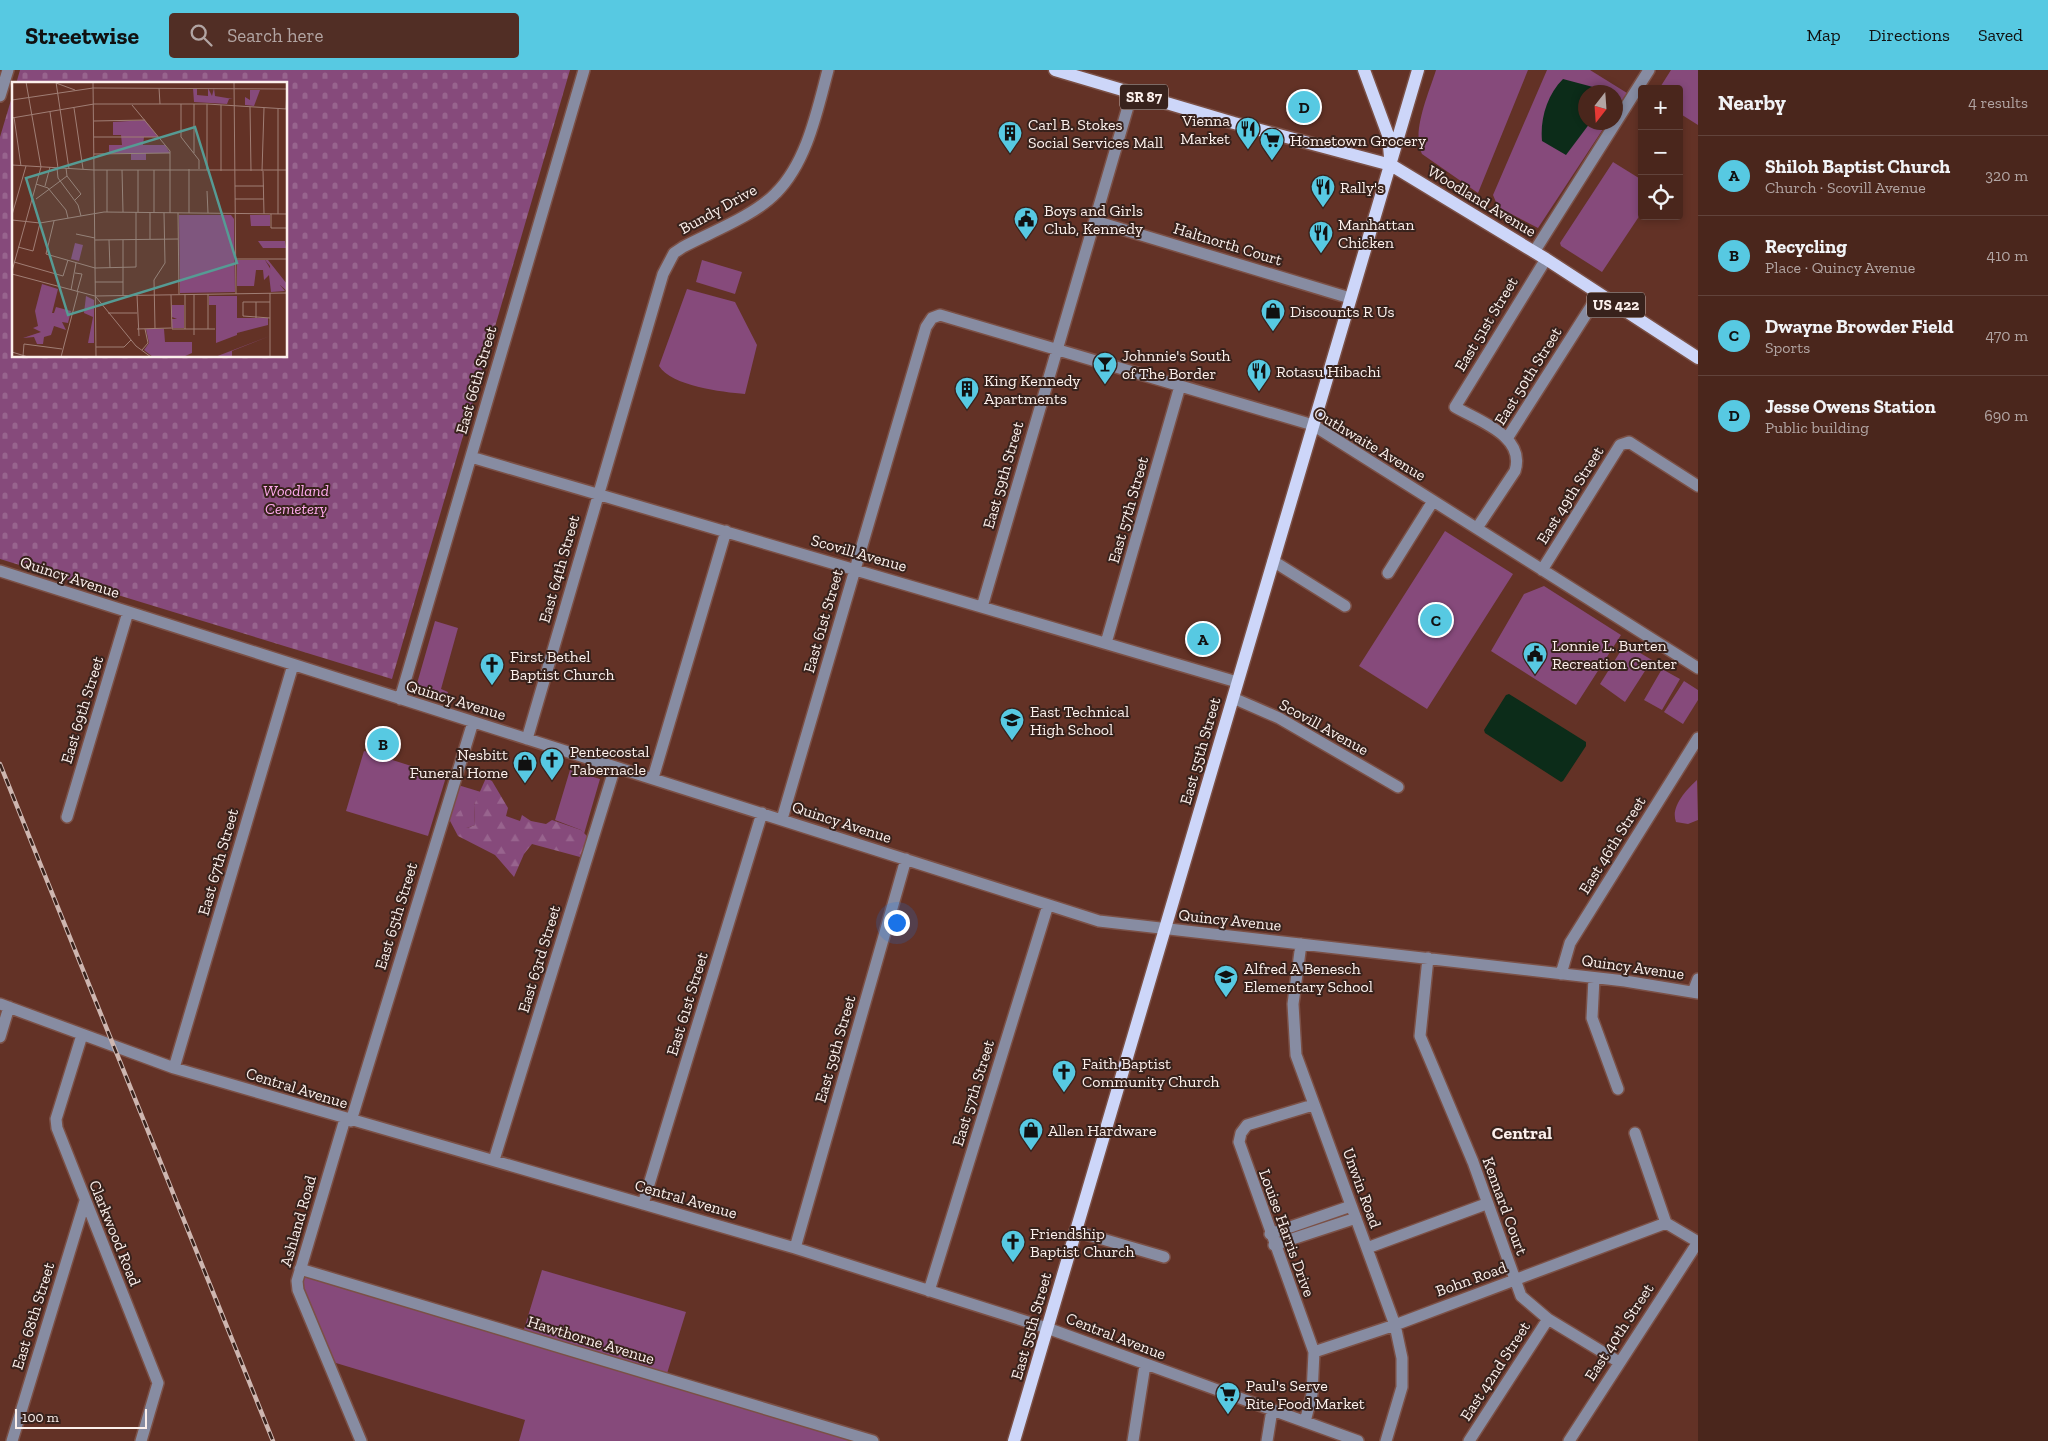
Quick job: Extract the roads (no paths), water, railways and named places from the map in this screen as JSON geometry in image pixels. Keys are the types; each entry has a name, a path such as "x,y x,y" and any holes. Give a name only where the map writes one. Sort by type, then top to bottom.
{"main road":[{"name":"Woodland Avenue","path":"1055,70 1234,123 1391,165 1546,259 1698,358"},
{"path":"1364,70 1388,134 1391,165"},
{"name":"East 55th Street","path":"1014,1441 1418,70"}],"street":[{"path":"0,96 8,70"},
{"name":"East 66th Street","path":"400,699 584,70"},
{"name":"Bundy Drive","path":"598,494 662,274 674,253 754,210 776,193 793,172 802,152 828,70"},
{"path":"1534,252 1649,70"},
{"name":"East 59th Street","path":"982,607 1132,93"},
{"name":"Haltnorth Court","path":"1095,221 1350,298"},
{"name":"East 51st Street","path":"1508,437 1455,407 1546,259"},
{"name":"East 50th Street","path":"1477,528 1515,471 1518,462 1516,452 1508,437 1599,294"},
{"name":"Outhwaite Avenue","path":"932,318 940,315 1313,426 1698,668"},
{"name":"East 61st Street","path":"782,819 926,327 932,318"},
{"name":"East 57th Street","path":"1106,644 1180,386"},
{"name":"East 49th Street","path":"1542,570 1620,445 1629,442 1698,486"},
{"name":"Scovill Avenue","path":"471,457 855,568 1237,682"},
{"name":"East 64th Street","path":"526,739 598,494"},
{"path":"1388,573 1433,501"},
{"path":"653,778 726,531"},
{"path":"1273,561 1345,606"},
{"name":"Quincy Avenue","path":"0,571 1099,921 1428,958 1696,992"},
{"name":"East 69th Street","path":"67,816 128,612"},
{"name":"East 67th Street","path":"174,1068 293,665"},
{"name":"Scovill Avenue","path":"1233,698 1278,718 1398,787"},
{"name":"East 65th Street","path":"348,1120 473,722"},
{"name":"East 46th Street","path":"1561,974 1570,943 1698,738"},
{"name":"East 63rd Street","path":"494,1160 615,767"},
{"name":"East 61st Street","path":"643,1204 762,813"},
{"name":"East 59th Street","path":"795,1248 906,859"},
{"name":"East 57th Street","path":"930,1291 1048,905"},
{"name":"Unwin Road","path":"1301,944 1294,1004 1293,1030 1296,1055 1395,1325 1402,1358 1402,1387 1386,1441"},
{"name":"Kennard Court","path":"1428,958 1420,1036 1475,1167 1486,1204 1521,1296 1548,1319 1619,1362"},
{"path":"1594,978 1592,1018 1618,1089"},
{"path":"1696,992 1698,979"},
{"path":"0,1037 4,1006"},
{"name":"Central Avenue","path":"4,1006 174,1068 348,1120 494,1160 795,1248 1047,1328 1358,1441"},
{"name":"Clarkwood Road","path":"82,1035 56,1119 57,1128 158,1383 141,1441"},
{"name":"Louise Harris Drive","path":"1305,1422 1312,1394 1314,1352 1239,1147 1241,1133 1247,1124 1313,1104"},
{"name":"Ashland Road","path":"348,1120 297,1281 298,1290 361,1441"},
{"path":"1635,1133 1666,1223 1698,1242"},
{"name":"East 68th Street","path":"12,1441 85,1201"},
{"path":"1367,1248 1486,1204"},
{"path":"1272,1240 1351,1206"},
{"path":"1272,1240 1356,1218"},
{"name":"Bohn Road","path":"1314,1352 1395,1325 1666,1223"},
{"path":"1075,1231 1164,1257"},
{"name":"East 40th Street","path":"1569,1441 1698,1242"},
{"name":"Hawthorne Avenue","path":"300,1269 873,1441"},
{"name":"East 42nd Street","path":"1469,1441 1548,1319"},
{"path":"1133,1441 1145,1365"},
{"path":"1267,1441 1272,1410"}],"railway":[{"path":"0,764 273,1441"}],"place":[{"name":"Jesse Owens Station","path":"1304,107"},
{"name":"Vienna Market","path":"1248,150"},
{"name":"Carl B. Stokes Social Services Mall","path":"1010,154"},
{"name":"Hometown Grocery","path":"1272,161"},
{"name":"Rally's","path":"1323,208"},
{"name":"Boys and Girls Club, Kennedy","path":"1026,240"},
{"name":"Manhattan Chicken","path":"1321,254"},
{"name":"Discounts R Us","path":"1273,332"},
{"name":"Johnnie's South of The Border","path":"1105,385"},
{"name":"Rotasu Hibachi","path":"1259,392"},
{"name":"King Kennedy Apartments","path":"967,410"},
{"name":"Dwayne Browder Field","path":"1436,620"},
{"name":"Shiloh Baptist Church","path":"1203,639"},
{"name":"Lonnie L. Burten Recreation Center","path":"1535,675"},
{"name":"First Bethel Baptist Church","path":"492,686"},
{"name":"East Technical High School","path":"1012,741"},
{"name":"Recycling","path":"383,744"},
{"name":"Pentecostal Tabernacle","path":"552,781"},
{"name":"Nesbitt Funeral Home","path":"525,784"},
{"name":"Alfred A Benesch Elementary School","path":"1226,998"},
{"name":"Faith Baptist Community Church","path":"1064,1093"},
{"name":"Allen Hardware","path":"1031,1151"},
{"name":"Friendship Baptist Church","path":"1013,1263"},
{"name":"Paul's Serve Rite Food Market","path":"1228,1415"}],"district":[{"name":"Central","path":"1522,1133"}],"park label":[{"name":"Woodland Cemetery","path":"296,499"}]}
